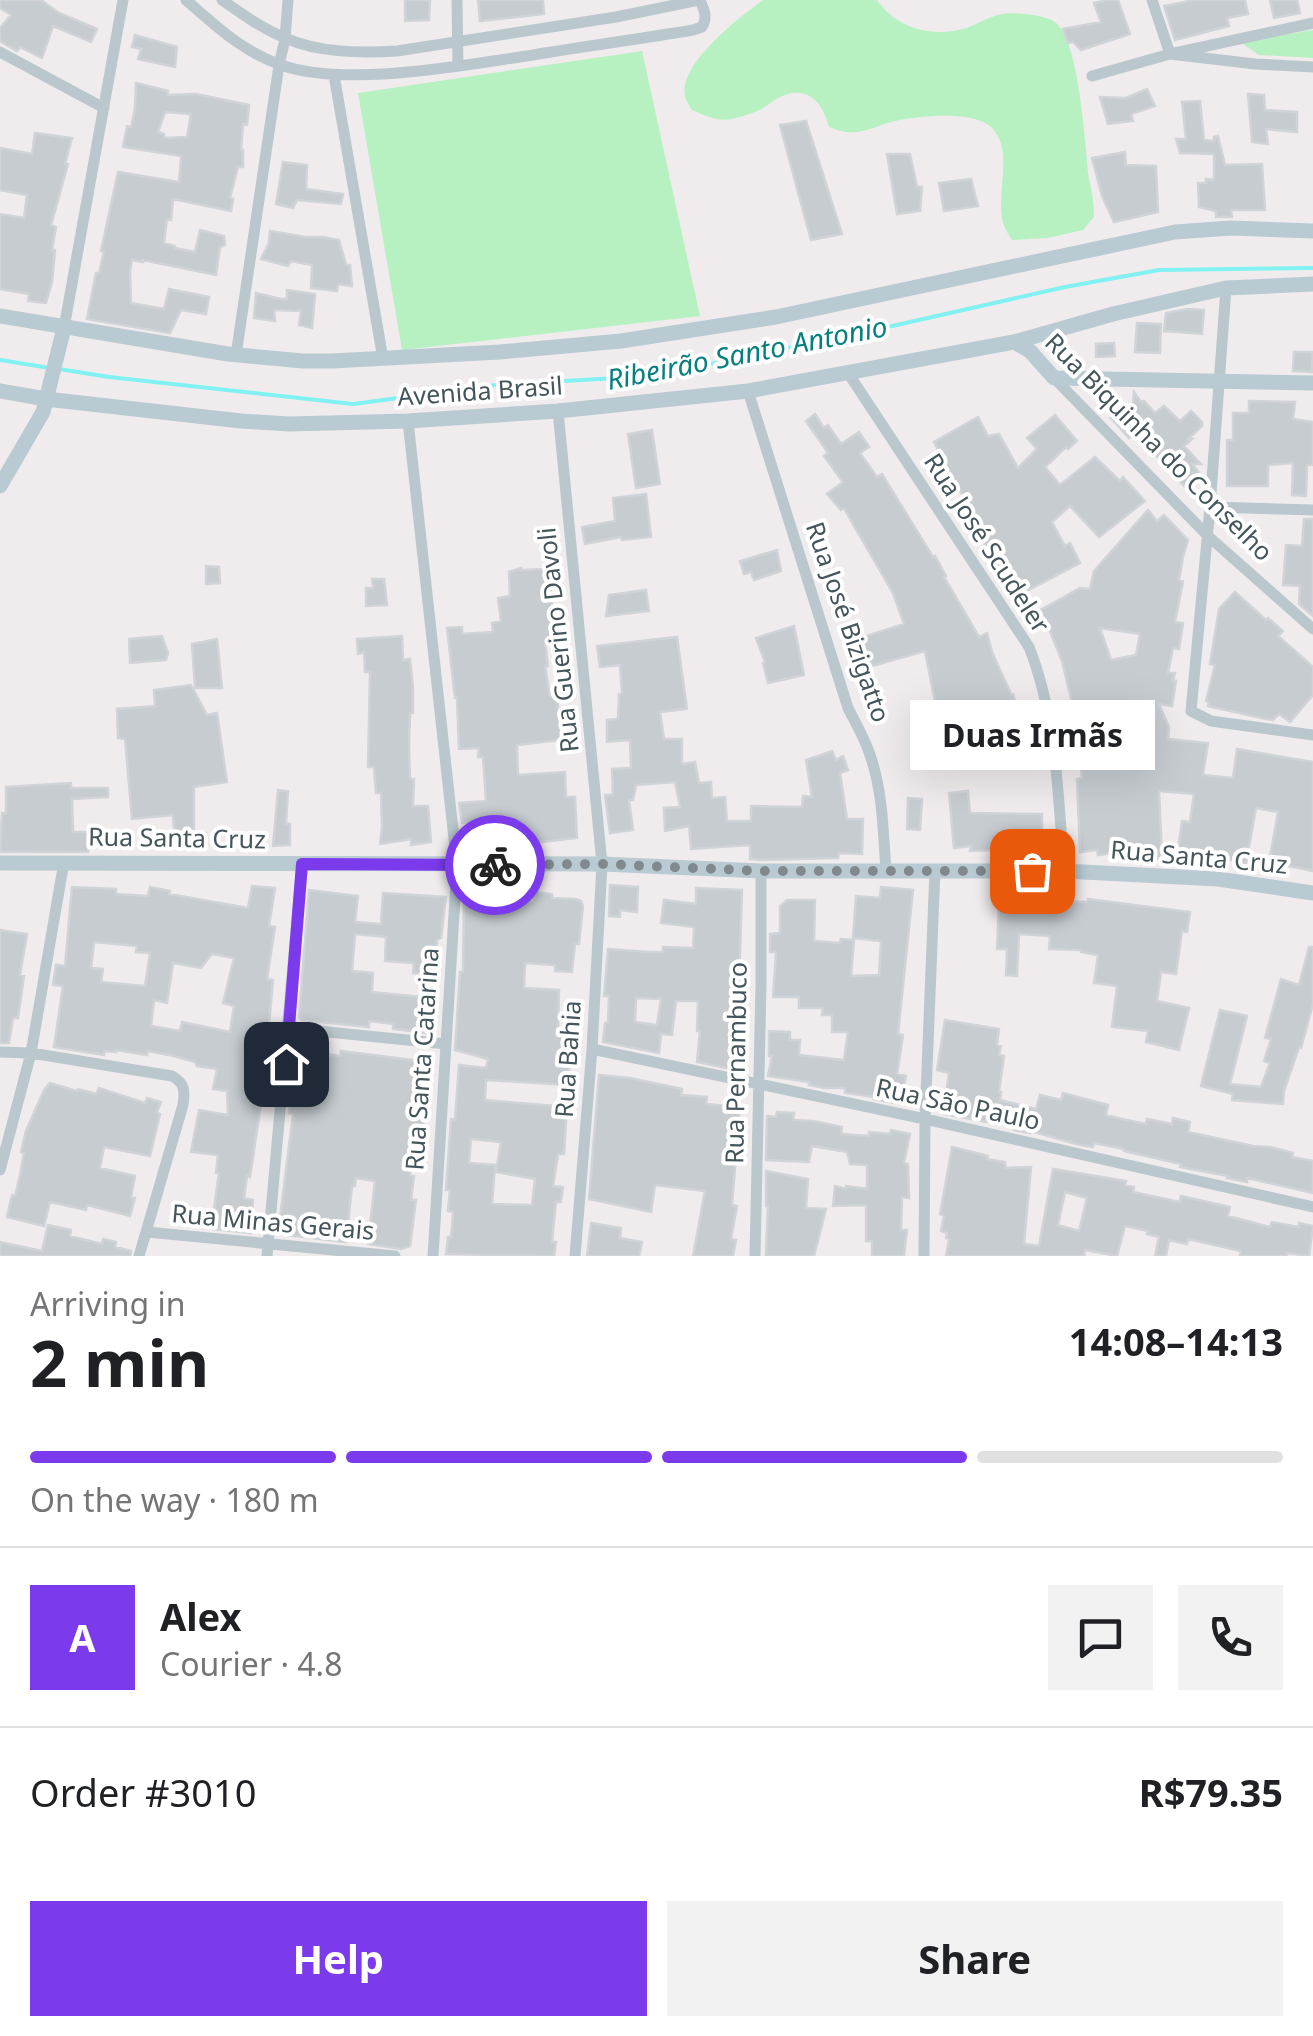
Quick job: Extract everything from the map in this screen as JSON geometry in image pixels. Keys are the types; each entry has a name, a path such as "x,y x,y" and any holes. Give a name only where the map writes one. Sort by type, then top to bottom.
{"main road":[{"name":"Avenida Brasil","path":"0,316 64,331 236,355 318,361 500,352 621,341 776,317 1175,232 1231,228 1313,231"},
{"name":"Avenida Brasil","path":"0,391 49,391 241,422 408,421 558,411 748,391 1014,342 1226,288 1313,284"},
{"path":"0,486 38,424 64,331"},
{"name":"Rua Biquinha do Conselho","path":"1014,342 1030,351 1054,378"},
{"path":"1054,378 1313,383"},
{"name":"Rua Santa Cruz","path":"0,863 602,864 761,871 1064,871 1218,878 1313,893"}],"street":[{"path":"64,331 123,0"},
{"path":"186,0 239,45 279,65 334,75 458,66 697,29 706,18 700,0 616,17 370,52 336,50 286,38 222,0"},
{"path":"236,355 286,38 288,0"},
{"path":"458,0 458,66"},
{"path":"1152,0 1170,54"},
{"path":"1092,76 1313,22"},
{"path":"0,52 104,108"},
{"path":"1170,54 1313,67"},
{"path":"334,75 383,359"},
{"path":"1226,288 1192,711 1211,720 1313,735"},
{"name":"Rua José Scudeler","path":"848,373 1029,648 1047,704 1064,871"},
{"name":"Rua Biquinha do Conselho","path":"1054,378 1208,536 1313,628"},
{"name":"Rua José Bizigatto","path":"748,391 848,708 869,750 877,780 886,871"},
{"name":"Rua Guerino Davoli","path":"558,411 602,864"},
{"name":"Rua Santa Catarina","path":"408,421 457,866 433,1256"},
{"path":"1210,507 1313,510"},
{"path":"0,1170 32,1053 64,862"},
{"path":"268,1251 302,864"},
{"name":"Rua Bahia","path":"576,1256 602,864"},
{"path":"924,1256 924,1119 935,870"},
{"name":"Rua Pernambuco","path":"755,1256 761,871"},
{"path":"289,1028 446,1044"},
{"name":"Rua São Paulo","path":"592,1049 1313,1206"},
{"path":"0,1052 32,1053 172,1076 183,1086 183,1104 139,1256"},
{"name":"Rua Minas Gerais","path":"146,1232 268,1251 395,1256"}],"green space":[{"path":"763,0 877,0 905,24 941,32 966,28 1006,13 1055,22 1063,33 1076,72 1094,217 1083,230 1048,238 1012,240 1001,214 1001,145 996,133 978,120 929,116 848,132 829,127 817,102 803,93 786,94 758,110 726,120 692,110 685,96 691,69 713,42"},
{"path":"1313,30 1313,58 1259,55 1240,42"},
{"path":"642,51 700,316 402,350 358,93"}],"building":[{"path":"0,0 41,0 59,13 97,29 91,42 53,26 42,58 20,47 17,51 0,41 0,28 11,15 0,8"},
{"path":"405,0 430,0 429,20 405,21"},
{"path":"478,0 543,0 544,14 480,21"},
{"path":"1118,0 1130,34 1081,50 1073,42 1068,43 1063,29 1101,22 1094,3"},
{"path":"1195,0 1245,0 1248,14 1227,18 1229,26 1175,40 1164,6"},
{"path":"1270,0 1297,0 1300,13 1274,18"},
{"path":"135,35 177,47 175,67 138,59 141,49 132,47"},
{"path":"136,83 168,91 167,95 196,94 249,105 247,125 243,124 243,167 238,167 230,198 231,211 173,199 171,220 167,219 164,243 175,248 195,252 200,230 224,236 216,275 132,260 131,303 164,309 169,289 209,297 206,314 181,310 170,333 87,319 118,172 179,182 181,156 123,147 135,109","holes":["165,112 191,114 187,137 164,138 158,132"]},
{"path":"1147,89 1155,106 1131,114 1133,121 1108,124 1100,97 1126,98"},
{"path":"1248,94 1264,95 1265,110 1297,112 1297,132 1266,129 1268,144 1252,142"},
{"path":"1200,101 1204,140 1214,141 1218,136 1225,165 1262,164 1265,210 1231,210 1232,217 1216,217 1216,211 1199,207 1198,183 1214,180 1214,154 1180,153 1176,139 1186,139 1182,102"},
{"path":"806,121 842,234 811,240 780,125"},
{"path":"35,133 72,138 51,225 56,227 55,250 46,303 28,301 29,294 0,289 0,214 24,218 27,195 0,190 0,148 32,154"},
{"path":"1125,152 1126,165 1156,166 1158,212 1114,222 1092,158"},
{"path":"887,154 910,154 917,187 922,187 920,211 897,214"},
{"path":"283,162 307,165 306,189 343,194 341,204 297,200 293,208 276,204"},
{"path":"971,179 978,206 944,211 939,183"},
{"path":"270,231 339,240 346,265 350,265 352,286 338,284 337,291 311,288 312,265 291,261 288,266 261,259"},
{"path":"287,290 315,294 312,328 299,325 301,311 274,310 275,321 254,318 256,293 287,299"},
{"path":"1204,310 1202,334 1164,331 1166,313"},
{"path":"1137,323 1161,324 1160,353 1135,352"},
{"path":"1114,343 1115,356 1096,357 1096,344"},
{"path":"1294,352 1313,352 1312,372 1293,371"},
{"path":"1134,392 1155,413 1164,406 1180,421 1191,411 1202,422 1184,446 1201,464 1192,464 1202,476 1187,489 1135,432 1129,438 1111,418 1132,417"},
{"path":"1249,401 1295,402 1293,419 1313,422 1313,465 1307,465 1306,496 1292,495 1293,463 1268,465 1268,486 1227,486 1227,440 1233,440 1233,413 1249,413"},
{"path":"815,414 841,444 859,432 869,447 860,453 877,477 882,474 935,556 979,637 987,633 1021,721 1015,721 1018,739 947,749 942,706 936,707 925,651 869,667 860,638 904,624 893,593 844,508 841,510 827,494 843,482 806,421"},
{"path":"1055,415 1077,441 1045,467 1060,485 1095,457 1120,481 1123,477 1145,501 1099,537 1070,506 1052,522 1065,546 1070,543 1080,563 1017,596 982,540 988,537 934,442 978,417 988,436 999,434 1018,468 1037,449 1027,438"},
{"path":"652,430 660,484 636,488 628,434"},
{"path":"646,494 651,537 621,537 585,544 582,527 615,521 613,498"},
{"path":"1148,510 1157,521 1164,515 1188,540 1175,622 1183,623 1179,649 1173,648 1168,673 1175,673 1176,681 1172,706 1159,704 1169,727 1168,739 1208,743 1203,775 1233,778 1237,749 1313,762 1313,871 1269,862 1278,812 1256,808 1246,863 1223,859 1222,864 1177,856 1182,821 1190,822 1194,794 1159,791 1162,858 1138,860 1137,850 1098,855 1097,850 1080,852 1077,779 1082,778 1083,749 1090,748 1087,722 1076,724 1062,661 1037,612 1080,588 1090,589 1094,571","holes":["1100,628 1140,634 1136,655 1111,660"]},
{"path":"1304,519 1313,519 1313,616 1299,604 1300,586 1283,585 1286,545 1302,546"},
{"path":"777,550 781,571 754,580 751,572 744,574 740,561"},
{"path":"206,566 219,567 220,583 206,584"},
{"path":"521,568 549,569 555,643 545,643 545,666 550,696 557,695 561,740 517,745 518,775 565,772 566,797 575,797 577,838 493,844 492,820 462,823 459,803 486,801 483,757 478,757 479,748 459,749 457,698 447,628 462,627 462,634 493,632 492,623 501,621 498,598 510,596 509,572"},
{"path":"372,579 384,579 387,605 366,606 366,588 373,588"},
{"path":"646,590 649,611 606,616 609,595"},
{"path":"1235,592 1283,631 1278,636 1313,667 1313,695 1290,722 1279,714 1273,720 1208,706 1219,609"},
{"path":"794,626 804,675 768,683 756,638"},
{"path":"162,636 168,653 166,660 130,663 129,639"},
{"path":"402,636 403,660 410,659 413,687 409,744 413,806 428,806 431,842 411,845 411,839 380,844 381,793 376,793 374,767 368,767 370,672 365,672 364,652 358,654 357,639"},
{"path":"677,637 687,709 660,712 664,739 682,739 682,764 695,762 699,783 711,782 712,798 725,797 727,821 751,821 751,806 802,807 803,796 812,797 806,760 832,751 836,760 843,756 848,770 840,773 847,819 863,819 862,854 761,860 750,859 750,845 691,849 689,826 665,831 664,808 680,807 675,782 636,785 633,800 629,800 633,830 610,833 605,795 613,795 612,769 631,768 630,740 607,742 607,720 618,719 622,693 620,665 600,667 597,646"},
{"path":"217,639 222,688 195,688 192,644"},
{"path":"191,685 207,715 217,713 227,782 194,787 194,833 206,833 207,845 175,845 173,815 132,819 125,739 118,738 117,709 155,706 154,690"},
{"path":"71,783 71,788 108,788 108,797 72,799 73,832 91,832 88,852 0,852 6,787"},
{"path":"278,790 288,791 286,824 290,824 290,845 273,846"},
{"path":"968,791 970,813 1042,814 1042,860 992,860 992,850 954,848 949,793"},
{"path":"908,798 922,799 920,830 907,829"},
{"path":"610,885 638,887 637,912 620,910 620,917 609,916"},
{"path":"252,886 275,888 269,926 275,927 267,979 273,980 265,1070 274,1072 272,1098 262,1097 250,1177 247,1176 244,1198 253,1200 251,1233 204,1228 206,1215 213,1216 218,1155 191,1152 199,1110 228,1115 227,1091 213,1089 217,1069 148,1051 147,1055 104,1051 104,1055 54,1047 63,986 53,985 56,965 65,966 72,887 116,889 116,894 148,896 150,887 248,908","holes":["94,942 137,946 136,952 150,953 145,986 101,982 103,969 91,968","212,954 234,958 223,1003 234,1006 230,1032 182,1022 180,1031 151,1026 154,1000 167,1003 173,963 201,968"]},
{"path":"881,887 913,890 898,1034 903,1035 897,1074 906,1076 900,1104 845,1093 845,1088 824,1088 768,1076 772,1056 769,1031 790,1032 790,1040 800,1040 799,1055 844,1060 848,1032 832,1032 832,1015 822,1015 823,1008 799,1008 799,997 773,997 776,952 770,952 770,934 780,933 780,906 787,900 815,900 814,941 854,940 851,976 879,975 881,941 853,938 856,896 880,898"},
{"path":"696,888 742,890 741,1015 736,1070 697,1062 698,1001 676,1001 672,1035 661,1034 659,1053 603,1042 608,1023 609,996 604,996 608,949 663,952 663,947 693,948 694,927 661,923 664,900 696,904","holes":["636,998 661,999 657,1025 635,1022"]},
{"path":"309,890 358,896 355,922 381,924 383,893 446,897 441,938 437,940 436,961 430,960 430,974 413,973 414,963 385,961 386,937 355,934 352,971 373,973 372,992 433,998 428,1033 393,1029 393,1024 369,1021 369,1027 299,1017"},
{"path":"534,892 576,899 583,906 572,972 555,971 555,965 525,963 524,988 559,990 558,1033 572,1034 568,1085 486,1080 485,1100 567,1107 564,1154 558,1154 553,1186 563,1187 561,1202 556,1202 554,1256 446,1254 453,1212 448,1211 450,1190 446,1190 459,1065 486,1068 488,1059 455,1050 463,972 464,897 533,901","holes":["471,1139 501,1142 496,1172 535,1179 532,1205 492,1204 495,1165 469,1163"]},
{"path":"1088,899 1190,912 1187,932 1182,931 1176,974 1161,972 1157,1001 1189,1008 1179,1050 1146,1042 1148,1031 1112,1027 1117,986 1094,983 1098,955 1049,949 1050,936 1019,934 1017,976 1006,975 1007,949 997,949 999,903 1051,904"},
{"path":"0,930 27,934 18,1018 13,1018 9,1043 0,1043"},
{"path":"1309,947 1313,947 1313,1004 1283,1104 1232,1100 1233,1094 1201,1086 1220,1010 1247,1016 1230,1084 1261,1087 1270,1063 1264,1061 1271,1039 1265,1038 1281,979 1299,985"},
{"path":"945,1020 999,1029 997,1045 1001,1046 999,1055 1004,1056 1000,1100 1036,1109 1040,1095 1061,1100 1063,1093 1108,1105 1106,1115 1122,1119 1146,1124 1147,1119 1172,1124 1173,1118 1190,1122 1188,1132 1270,1147 1313,1161 1313,1193 1247,1178 1247,1182 1227,1178 1124,1149 1076,1144 944,1114 949,1073 937,1070"},
{"path":"295,1050 340,1056 341,1051 429,1062 421,1147 413,1146 410,1175 414,1176 411,1200 416,1200 410,1246 401,1249 368,1244 375,1181 356,1178 346,1242 278,1234 293,1114 289,1113"},
{"path":"599,1075 682,1089 681,1095 707,1097 706,1104 740,1107 732,1205 737,1206 731,1239 736,1240 733,1256 693,1256 705,1191 655,1185 651,1212 589,1199"},
{"path":"50,1083 96,1094 99,1088 145,1103 147,1098 161,1102 150,1156 104,1147 100,1168 135,1176 130,1216 87,1205 86,1210 50,1202 44,1226 7,1217 20,1175 26,1131"},
{"path":"777,1112 794,1113 793,1120 842,1127 841,1134 869,1136 869,1132 890,1134 891,1130 910,1134 904,1163 908,1164 909,1198 902,1197 901,1230 907,1230 904,1256 872,1256 872,1241 866,1241 866,1205 833,1206 835,1186 867,1189 867,1165 850,1164 847,1152 812,1146 809,1162 766,1160 767,1116 776,1117"},
{"path":"952,1147 1005,1162 1006,1168 1031,1167 1024,1244 1039,1246 1053,1169 1126,1181 1125,1185 1134,1187 1133,1192 1180,1202 1181,1196 1230,1207 1228,1216 1270,1227 1272,1222 1313,1226 1309,1256 1240,1256 1241,1251 1188,1239 1187,1244 1169,1240 1166,1256 1155,1256 1159,1237 1125,1226 1117,1256 1085,1250 1084,1256 946,1256 949,1239 941,1231 944,1216 940,1214","holes":["1065,1192 1087,1198 1079,1231 1058,1225"]},
{"path":"766,1171 808,1179 806,1208 826,1209 814,1256 766,1256"},
{"path":"591,1223 621,1228 620,1238 642,1242 639,1256 587,1256"},
{"path":"48,1225 71,1230 70,1236 102,1244 103,1239 116,1242 115,1247 131,1251 130,1256 0,1256 0,1242 42,1251"}],"waterway":[{"name":"Ribeirão Santo Antonio","path":"59,369 353,404 496,385 651,376 1159,270 1313,268"},
{"name":"Ribeirão Santo Antonio","path":"0,360 50,368"}],"way so far":[{"path":"495,865 602,864 761,871 1032,871"}],"place":[{"name":"Duas Irmãs","path":"1032,871"}],"route":[{"path":"286,1064 302,864 495,865"}]}
